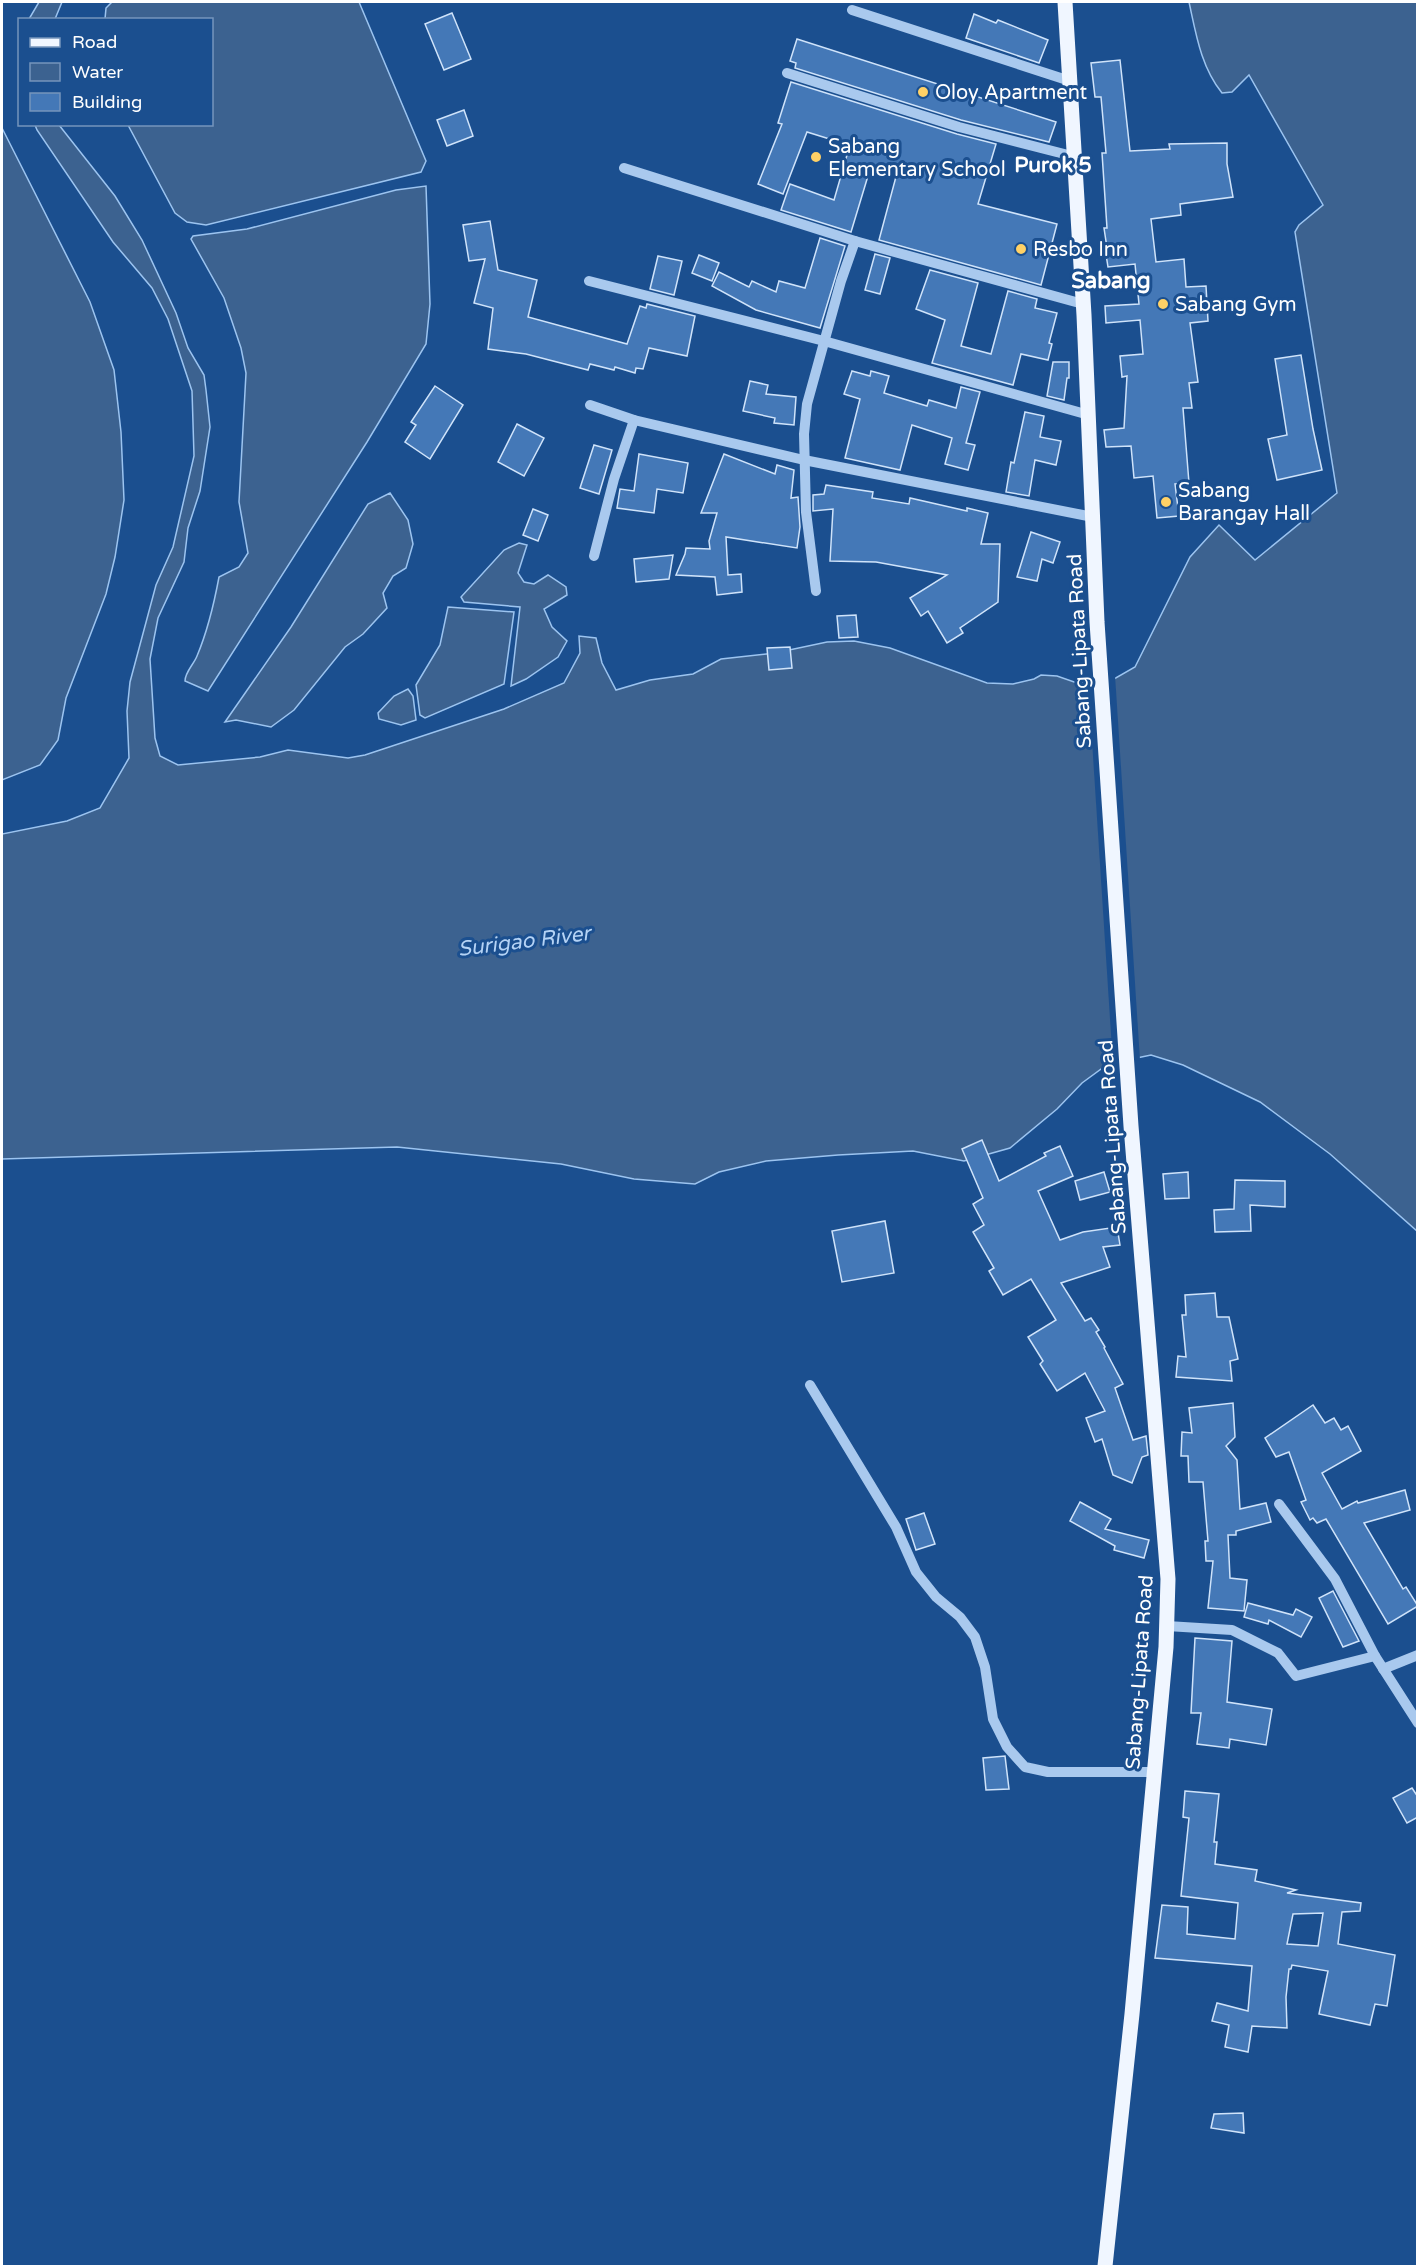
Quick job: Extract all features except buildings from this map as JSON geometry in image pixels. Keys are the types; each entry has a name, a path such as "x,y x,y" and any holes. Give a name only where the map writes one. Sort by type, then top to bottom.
{"main road":[{"name":"Sabang-Lipata Road","path":"1065,2 1076,158 1097,622 1131,1126 1168,1579 1167,1626 1132,2014 1105,2266"}],"street":[{"path":"852,10 1070,81"},
{"path":"787,73 959,127 1076,158"},
{"path":"624,168 855,241 1083,304"},
{"path":"816,591 806,512 804,460 807,404 841,281 855,241"},
{"path":"589,281 824,341 1089,415"},
{"path":"590,405 634,420 804,460 1093,517"},
{"path":"594,555 614,478 634,420"},
{"path":"810,1386 896,1527 916,1572 936,1597 960,1617 975,1637 985,1667 993,1719 1007,1747 1025,1767 1048,1772 1154,1772"},
{"path":"1279,1504 1335,1579 1375,1656 1418,1723"},
{"path":"1167,1626 1232,1630 1278,1653 1296,1676 1375,1656"},
{"path":"1383,1669 1418,1655"}],"water":[{"path":"39,2 62,2 55,18 30,18"},
{"path":"112,2 359,2 426,161 421,172 206,225 187,222 175,213 129,126 213,126 213,18 105,18 106,8"},
{"name":"Surigao River","path":"1189,2 1417,2 1417,1231 1330,1154 1260,1102 1183,1065 1151,1055 1108,1064 1082,1083 1057,1109 1010,1148 964,1161 913,1151 766,1161 719,1172 695,1184 634,1179 561,1164 397,1147 2,1159 2,834 67,821 100,808 129,758 127,711 130,682 156,585 173,547 194,456 192,391 168,319 152,288 113,242 35,126 60,126 115,196 142,240 176,313 188,348 204,375 210,427 200,491 188,528 184,562 158,618 150,659 155,738 160,756 178,765 260,757 288,750 348,758 365,755 504,709 564,683 580,653 579,636 596,638 602,663 616,690 650,680 693,674 721,659 775,653 827,642 854,641 890,648 987,683 1013,684 1041,675 1057,676 1077,683 1114,679 1135,667 1190,557 1219,525 1255,560 1337,493 1295,232 1299,225 1323,205 1249,75 1232,92 1222,93 1204,61"},
{"path":"2,128 90,302 114,370 121,432 124,500 115,557 106,594 66,698 58,740 40,765 2,780"},
{"path":"426,186 430,304 426,344 367,442 208,691 185,681 186,674 196,659 204,636 219,577 239,567 248,553 239,502 246,373 241,348 224,298 191,239 193,236 247,229 396,190"},
{"path":"390,493 408,520 413,544 406,568 393,576 383,593 387,608 363,634 345,647 294,710 271,727 236,720 225,722 291,627 368,504"},
{"path":"519,543 527,545 518,573 524,582 534,584 548,575 566,587 567,595 544,609 552,627 567,641 558,657 526,679 511,686 520,607 464,602 461,597 504,550"},
{"path":"448,607 514,612 504,684 425,718 420,715 416,685 440,645"},
{"path":"408,689 413,696 416,720 401,725 379,719 378,713 394,696"}],"pier":[{"path":"1115,675 1140,1060 1113,1065 1088,679"}],"place":[{"name":"Oloy Apartment","path":"923,92"},
{"name":"Sabang Elementary School","path":"816,157"},
{"name":"Resbo Inn","path":"1021,249"},
{"name":"Sabang Gym","path":"1163,304"},
{"name":"Sabang Barangay Hall","path":"1166,502"}],"district":[{"name":"Purok 5","path":"1053,165"},
{"name":"Sabang","path":"1111,280"}]}
